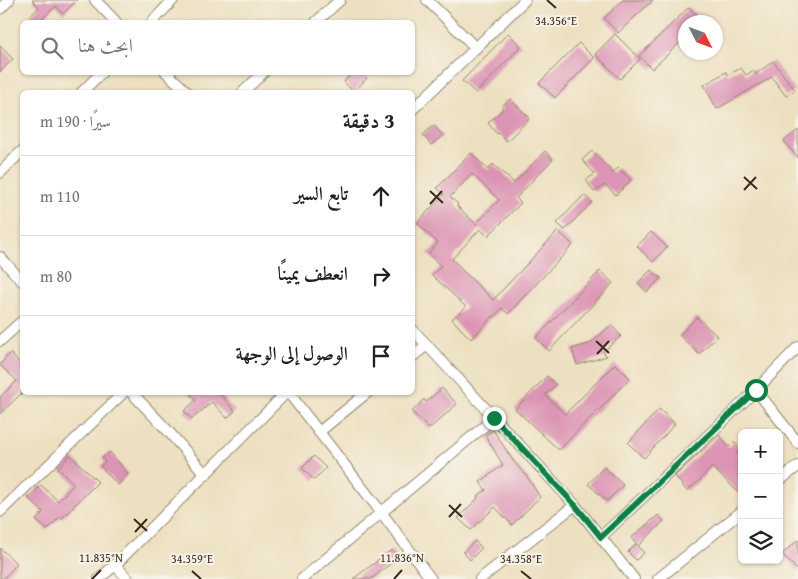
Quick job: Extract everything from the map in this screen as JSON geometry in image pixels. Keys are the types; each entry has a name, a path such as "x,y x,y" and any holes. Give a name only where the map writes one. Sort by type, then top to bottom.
{"street":[{"path":"0,9 9,0"},
{"path":"95,0 114,20"},
{"path":"154,20 173,0"},
{"path":"318,20 340,0"},
{"path":"427,0 476,48"},
{"path":"415,107 525,0"},
{"path":"84,90 99,75"},
{"path":"169,75 185,90"},
{"path":"245,90 261,75"},
{"path":"0,173 20,153"},
{"path":"0,258 20,279"},
{"path":"0,342 20,323"},
{"path":"415,332 575,505 634,579"},
{"path":"415,355 427,345"},
{"path":"601,537 756,390 798,347"},
{"path":"756,390 798,443"},
{"path":"0,512 121,395"},
{"path":"134,395 206,475"},
{"path":"99,579 285,395"},
{"path":"290,395 431,579"},
{"path":"319,432 364,395"},
{"path":"302,579 494,418"},
{"path":"783,478 798,466"},
{"path":"480,579 575,505"},
{"path":"658,579 738,514"},
{"path":"115,565 128,579"}],"building":[{"path":"32,0 77,0 63,14 56,6 41,20 27,20 39,7"},
{"path":"623,0 653,0 618,33 604,18"},
{"path":"689,7 697,15 681,15"},
{"path":"678,18 678,45 652,69 639,56"},
{"path":"508,33 521,46 476,93 462,81"},
{"path":"615,34 640,59 620,79 595,54"},
{"path":"579,43 594,58 555,98 539,83"},
{"path":"0,46 13,59 0,72"},
{"path":"773,61 795,90 786,96 772,77 717,109 704,85 726,72 728,75 741,68 746,75 754,70 756,74"},
{"path":"350,75 364,75 367,78 356,90 352,90 344,82"},
{"path":"510,99 530,118 507,141 497,134 488,123 503,109 501,107"},
{"path":"434,125 443,136 431,145 423,135"},
{"path":"798,130 798,158 784,141"},
{"path":"545,151 553,159 516,198 521,203 488,236 480,229 452,259 460,268 493,300 558,231 573,245 508,314 502,308 471,339 452,319 466,307 432,275 441,266 428,254 438,243 417,223 444,194 437,188 471,153 488,170 493,164 514,183","holes":["472,174 499,200 476,224 450,197"]},
{"path":"592,151 613,173 618,168 631,180 616,195 605,185 594,192 586,180 595,174 582,160"},
{"path":"584,195 592,202 565,230 557,223"},
{"path":"651,232 667,247 653,262 637,246"},
{"path":"651,270 661,278 647,292 638,283"},
{"path":"600,271 613,283 549,351 536,338"},
{"path":"697,317 717,336 699,354 679,335"},
{"path":"611,325 621,336 603,352 607,356 577,365 572,349 591,343"},
{"path":"10,353 20,364 20,395 0,414 0,397 17,381 0,365"},
{"path":"615,364 630,378 559,450 515,409 547,376 556,385 545,395 565,414"},
{"path":"442,388 457,404 429,429 412,412 424,399 426,402"},
{"path":"191,395 221,395 235,411 227,418 212,402 192,419 184,411 196,400"},
{"path":"659,409 675,424 644,458 628,443"},
{"path":"493,430 540,497 512,525 495,507 471,530 458,518 478,498 477,496 486,490 480,482 503,465 485,435"},
{"path":"719,435 729,447 734,442 738,446 738,492 712,467 687,491 675,476"},
{"path":"110,452 128,474 118,485 100,466 105,462 102,458"},
{"path":"70,455 98,482 62,518 60,517 47,530 36,520 43,512 28,498 41,485 58,501 74,484 58,468"},
{"path":"314,456 326,468 314,480 302,468"},
{"path":"604,467 623,485 607,501 588,484"},
{"path":"658,515 664,521 638,546 644,553 636,560 628,552 637,545 631,538"},
{"path":"798,540 798,571 783,555"},
{"path":"475,541 482,548 470,560 463,552"},
{"path":"0,548 17,564 3,579 0,579"},
{"path":"392,550 398,558 371,579 353,579"}],"route":[{"path":"494,418 575,505 601,537 756,390"}]}
